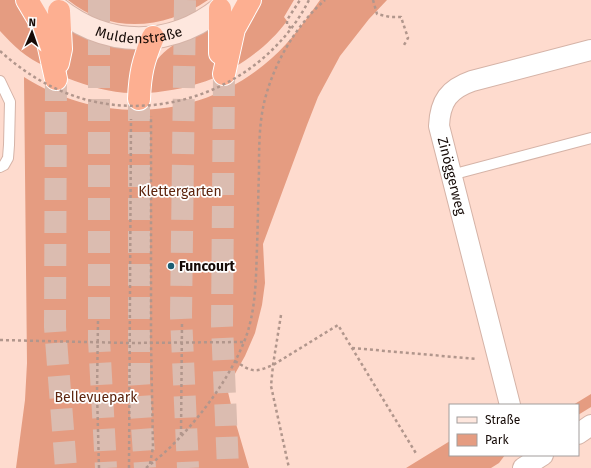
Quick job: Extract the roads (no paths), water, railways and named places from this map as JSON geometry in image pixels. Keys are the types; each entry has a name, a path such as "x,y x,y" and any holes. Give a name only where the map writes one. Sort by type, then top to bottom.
{"highway":[{"path":"27,0 43,27 56,80 61,49 54,5"},
{"path":"225,5 219,50 224,74 234,29 250,0"},
{"path":"140,109 141,68 153,37"}],"main road":[{"name":"Muldenstraße","path":"54,5 83,25 120,37 136,38 171,34 188,28 205,20 225,5"}],"street":[{"name":"Zinöggerweg","path":"510,404 439,126 439,113 443,102 451,92 461,85 591,50"},
{"path":"579,433 591,425"},
{"path":"523,463 541,456"}],"lane":[{"path":"0,81 10,102 10,109 8,158 4,165 0,167"},
{"path":"451,175 591,138"}],"tunnel":[{"path":"99,0 99,340 106,468"},
{"path":"185,0 181,316 188,468"},
{"path":"224,74 222,325 228,468"},
{"path":"56,79 55,327 66,468"},
{"path":"139,99 139,384 145,468"}],"place":[{"name":"Funcourt","path":"171,266"}],"park label":[{"name":"Klettergarten","path":"180,191"},
{"name":"Bellevuepark","path":"96,397"}]}
